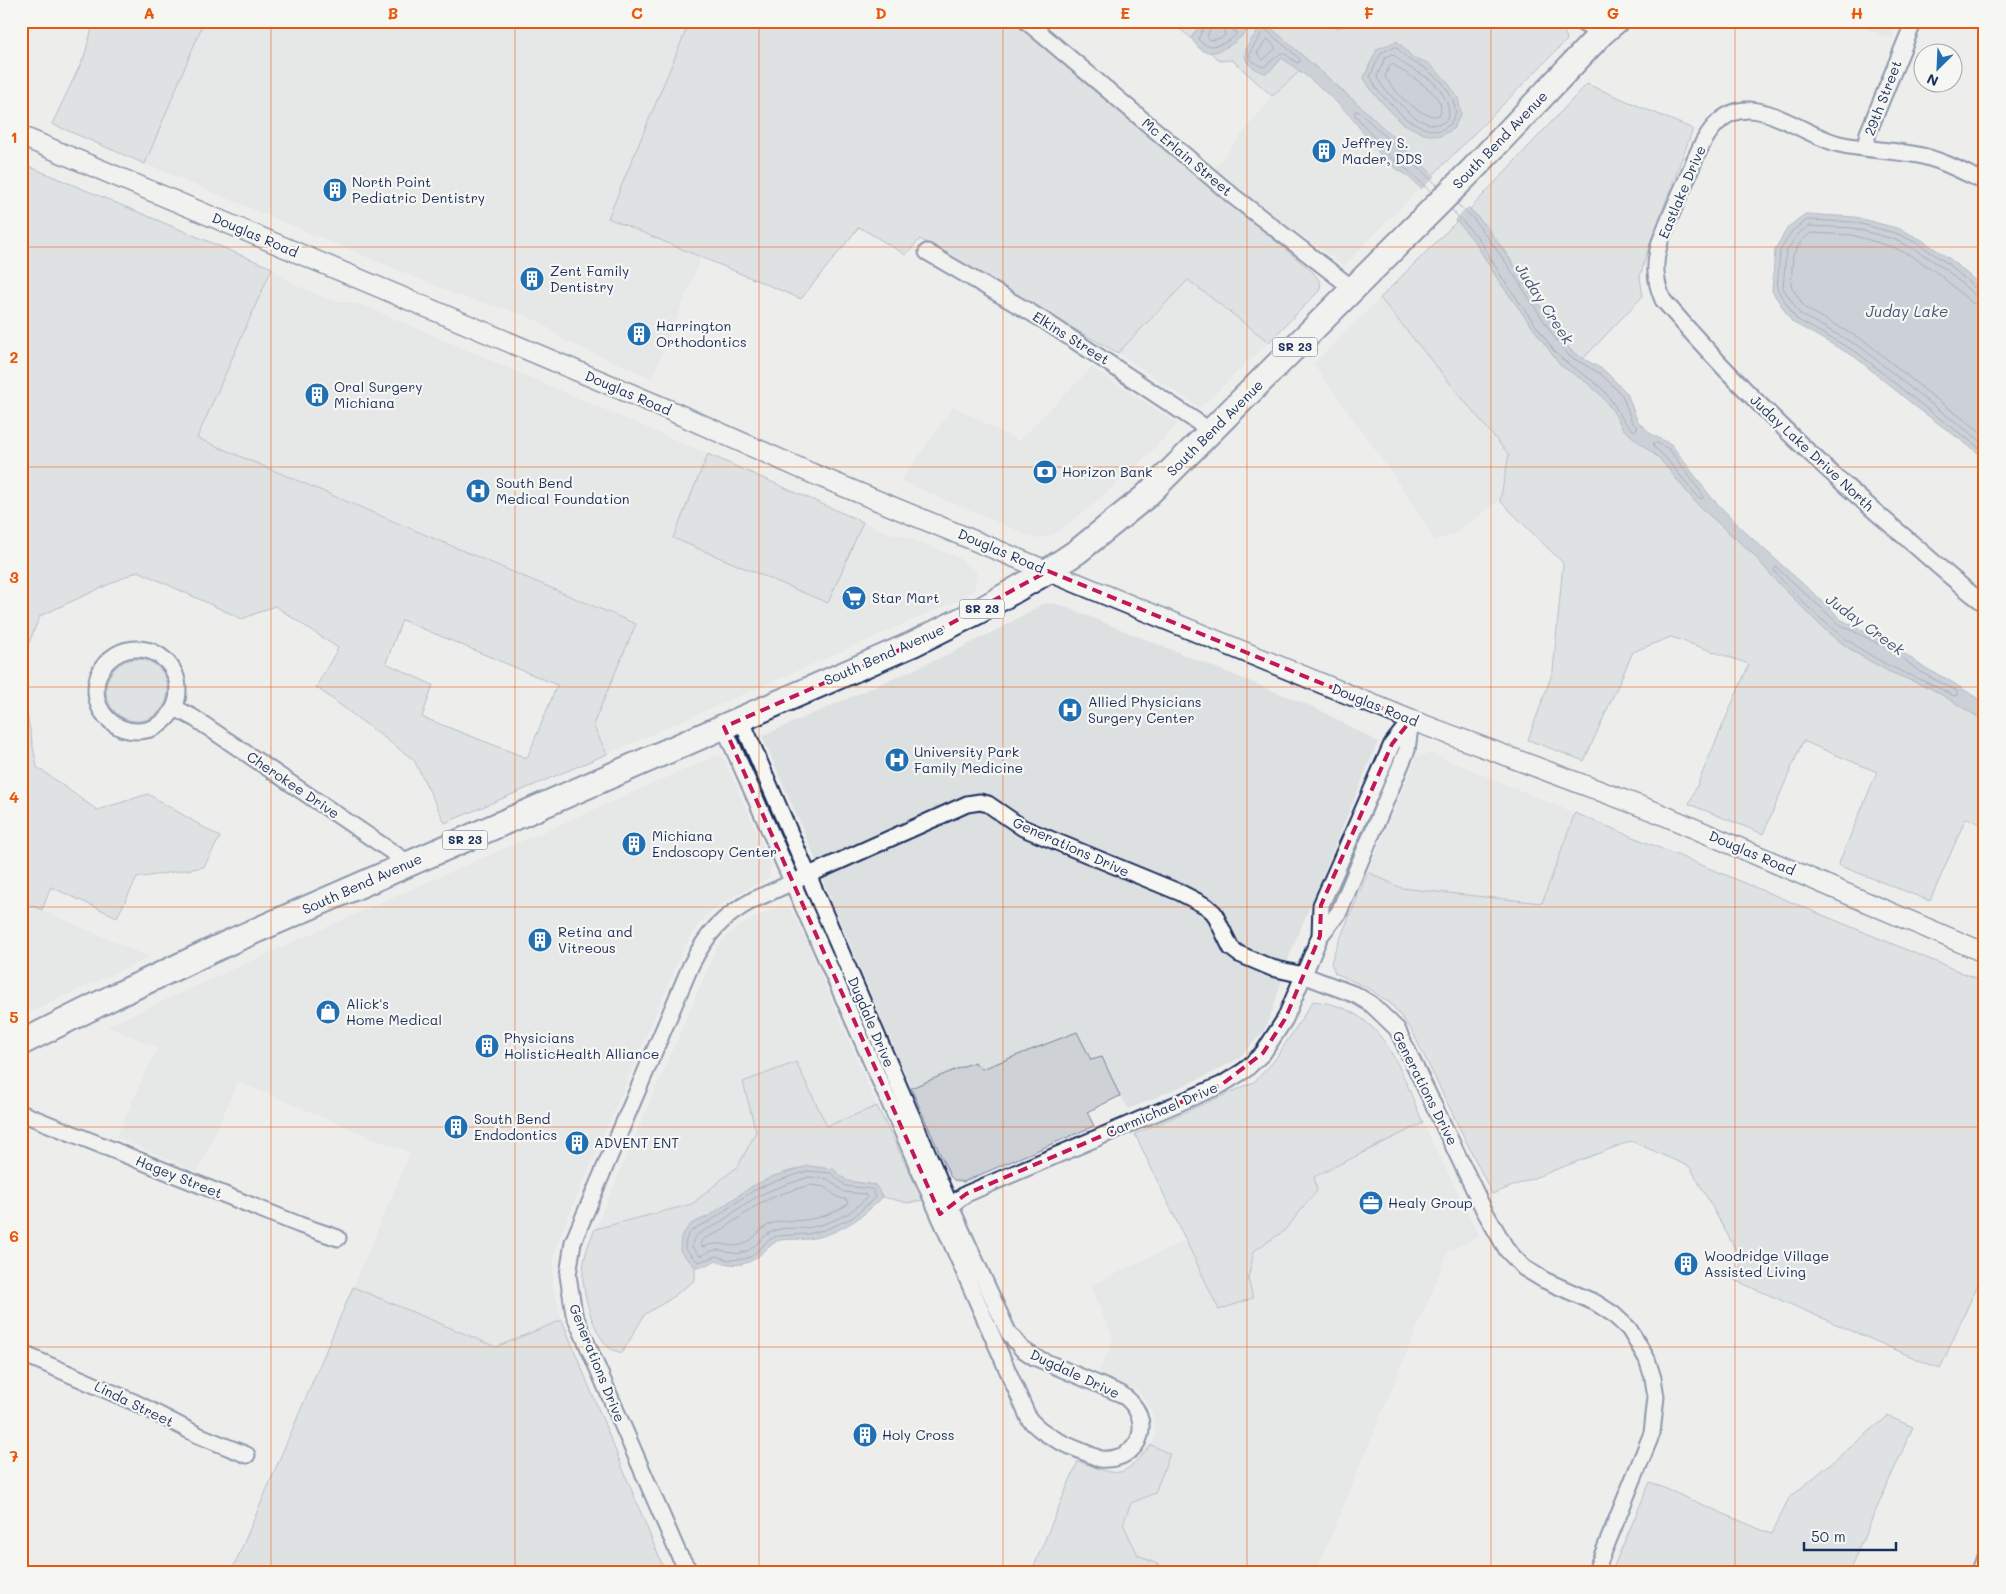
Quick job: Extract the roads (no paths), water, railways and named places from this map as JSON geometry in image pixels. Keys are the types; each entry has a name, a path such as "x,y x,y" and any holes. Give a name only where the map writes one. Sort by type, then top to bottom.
{"main road":[{"name":"South Bend Avenue","path":"21,1043 113,997 232,942 913,644 979,611 1078,551 1145,497 1417,225 1609,28"}],"street":[{"name":"Mc Erlain Street","path":"1026,21 1233,196 1352,288"},
{"path":"1579,21 1609,28"},
{"name":"29th Street","path":"1865,147 1868,133 1914,21"},
{"name":"Eastlake Drive","path":"1657,285 1655,258 1660,242 1699,149 1714,126 1725,117 1735,112 1752,110 1766,113 1825,139 1841,144 1865,147"},
{"name":"Douglas Road","path":"21,136 651,402 811,473 1411,720 1656,812 1985,953"},
{"path":"1865,147 1939,161 1985,182"},
{"name":"Elkins Street","path":"927,252 1045,320 1211,431"},
{"name":"Juday Lake Drive North","path":"1657,285 1663,300 1697,340 1768,415 1886,522 1985,604"},
{"path":"136,649 155,653 170,665 178,682 178,696 175,708 164,722 149,730 137,732 125,730 115,725 99,707 96,696 96,684 100,672 107,661 118,654 136,649"},
{"name":"Cherokee Drive","path":"175,708 194,718 410,864"},
{"name":"Carmichael Drive","path":"1320,936 1321,905 1392,744 1411,720"},
{"name":"Carmichael Drive","path":"945,1210 966,1194 1221,1085 1245,1070 1263,1053 1285,1020 1320,936 1339,912 1407,750 1411,720"},
{"name":"Dugdale Drive","path":"732,723 794,883 882,1089 945,1210 1012,1338 1034,1358 1121,1394 1130,1400 1141,1418 1141,1435 1129,1452 1120,1457 1100,1459 1048,1436 1029,1419 945,1210 809,877 732,723"},
{"name":"Generations Drive","path":"691,1573 679,1555 574,1314 569,1292 569,1259 573,1242 698,951 722,920 733,912 794,883 968,804 980,802 988,804 1023,828 1206,906 1214,913 1231,948 1239,954 1272,968 1303,975 1356,995 1371,1004 1397,1030 1405,1043 1484,1210 1507,1250 1524,1268 1544,1280 1596,1303 1613,1314 1629,1329 1647,1359 1656,1397 1652,1433 1595,1573"},
{"path":"1361,817 1376,823"},
{"name":"Hagey Street","path":"21,1113 300,1225 338,1238"},
{"name":"Linda Street","path":"21,1353 136,1403 198,1435 247,1455"},
{"path":"1979,1573 1985,1558"}],"water":[{"path":"1203,21 1229,21 1235,27 1241,28 1246,23 1244,21 1263,21 1359,105 1475,214 1509,258 1557,333 1573,353 1604,370 1627,393 1637,420 1651,434 1671,444 1711,497 1745,532 1840,619 1897,648 1923,667 1947,679 1985,703 1985,721 1932,689 1888,671 1854,652 1826,631 1780,585 1753,554 1698,505 1660,459 1623,429 1613,411 1600,394 1560,365 1499,281 1475,242 1457,221 1380,154 1340,106 1316,84 1282,58 1270,71 1265,73 1251,65 1245,56 1248,46 1257,33 1251,27 1227,47 1212,52 1205,52 1191,38"},
{"path":"1397,41 1412,57 1428,63 1446,80 1458,98 1461,114 1453,129 1440,136 1424,134 1402,123 1374,94 1364,78 1377,49"},
{"name":"Juday Lake","path":"1805,214 1855,217 1900,229 1922,240 1950,259 1985,289 1985,458 1916,407 1855,357 1792,322 1772,291 1775,249 1788,227"},
{"path":"808,1166 833,1169 847,1181 875,1185 883,1197 867,1212 829,1234 808,1239 777,1241 747,1263 735,1265 717,1261 702,1267 695,1267 680,1251 681,1236 691,1224 709,1216 751,1187 774,1176"}],"place":[{"name":"Jeffrey S. Mader, DDS","path":"1324,151"},
{"name":"North Point Pediatric Dentistry","path":"335,190"},
{"name":"Zent Family Dentistry","path":"532,279"},
{"name":"Harrington Orthodontics","path":"639,334"},
{"name":"Oral Surgery Michiana","path":"317,395"},
{"name":"Horizon Bank","path":"1045,472"},
{"name":"South Bend Medical Foundation","path":"478,491"},
{"name":"Star Mart","path":"854,598"},
{"name":"Allied Physicians Surgery Center","path":"1070,710"},
{"name":"University Park Family Medicine","path":"897,760"},
{"name":"Michiana Endoscopy Center","path":"634,844"},
{"name":"Retina and Vitreous","path":"540,940"},
{"name":"Alick's Home Medical","path":"328,1012"},
{"name":"Physicians HolisticHealth Alliance","path":"487,1046"},
{"name":"South Bend Endodontics","path":"456,1127"},
{"name":"ADVENT ENT","path":"577,1143"},
{"name":"Healy Group","path":"1371,1203"},
{"name":"Woodridge Village Assisted Living","path":"1686,1264"},
{"name":"Holy Cross","path":"865,1435"}],"water label":[{"name":"Juday Creek","path":"1544,304"},
{"name":"Juday Creek","path":"1865,625"}]}
